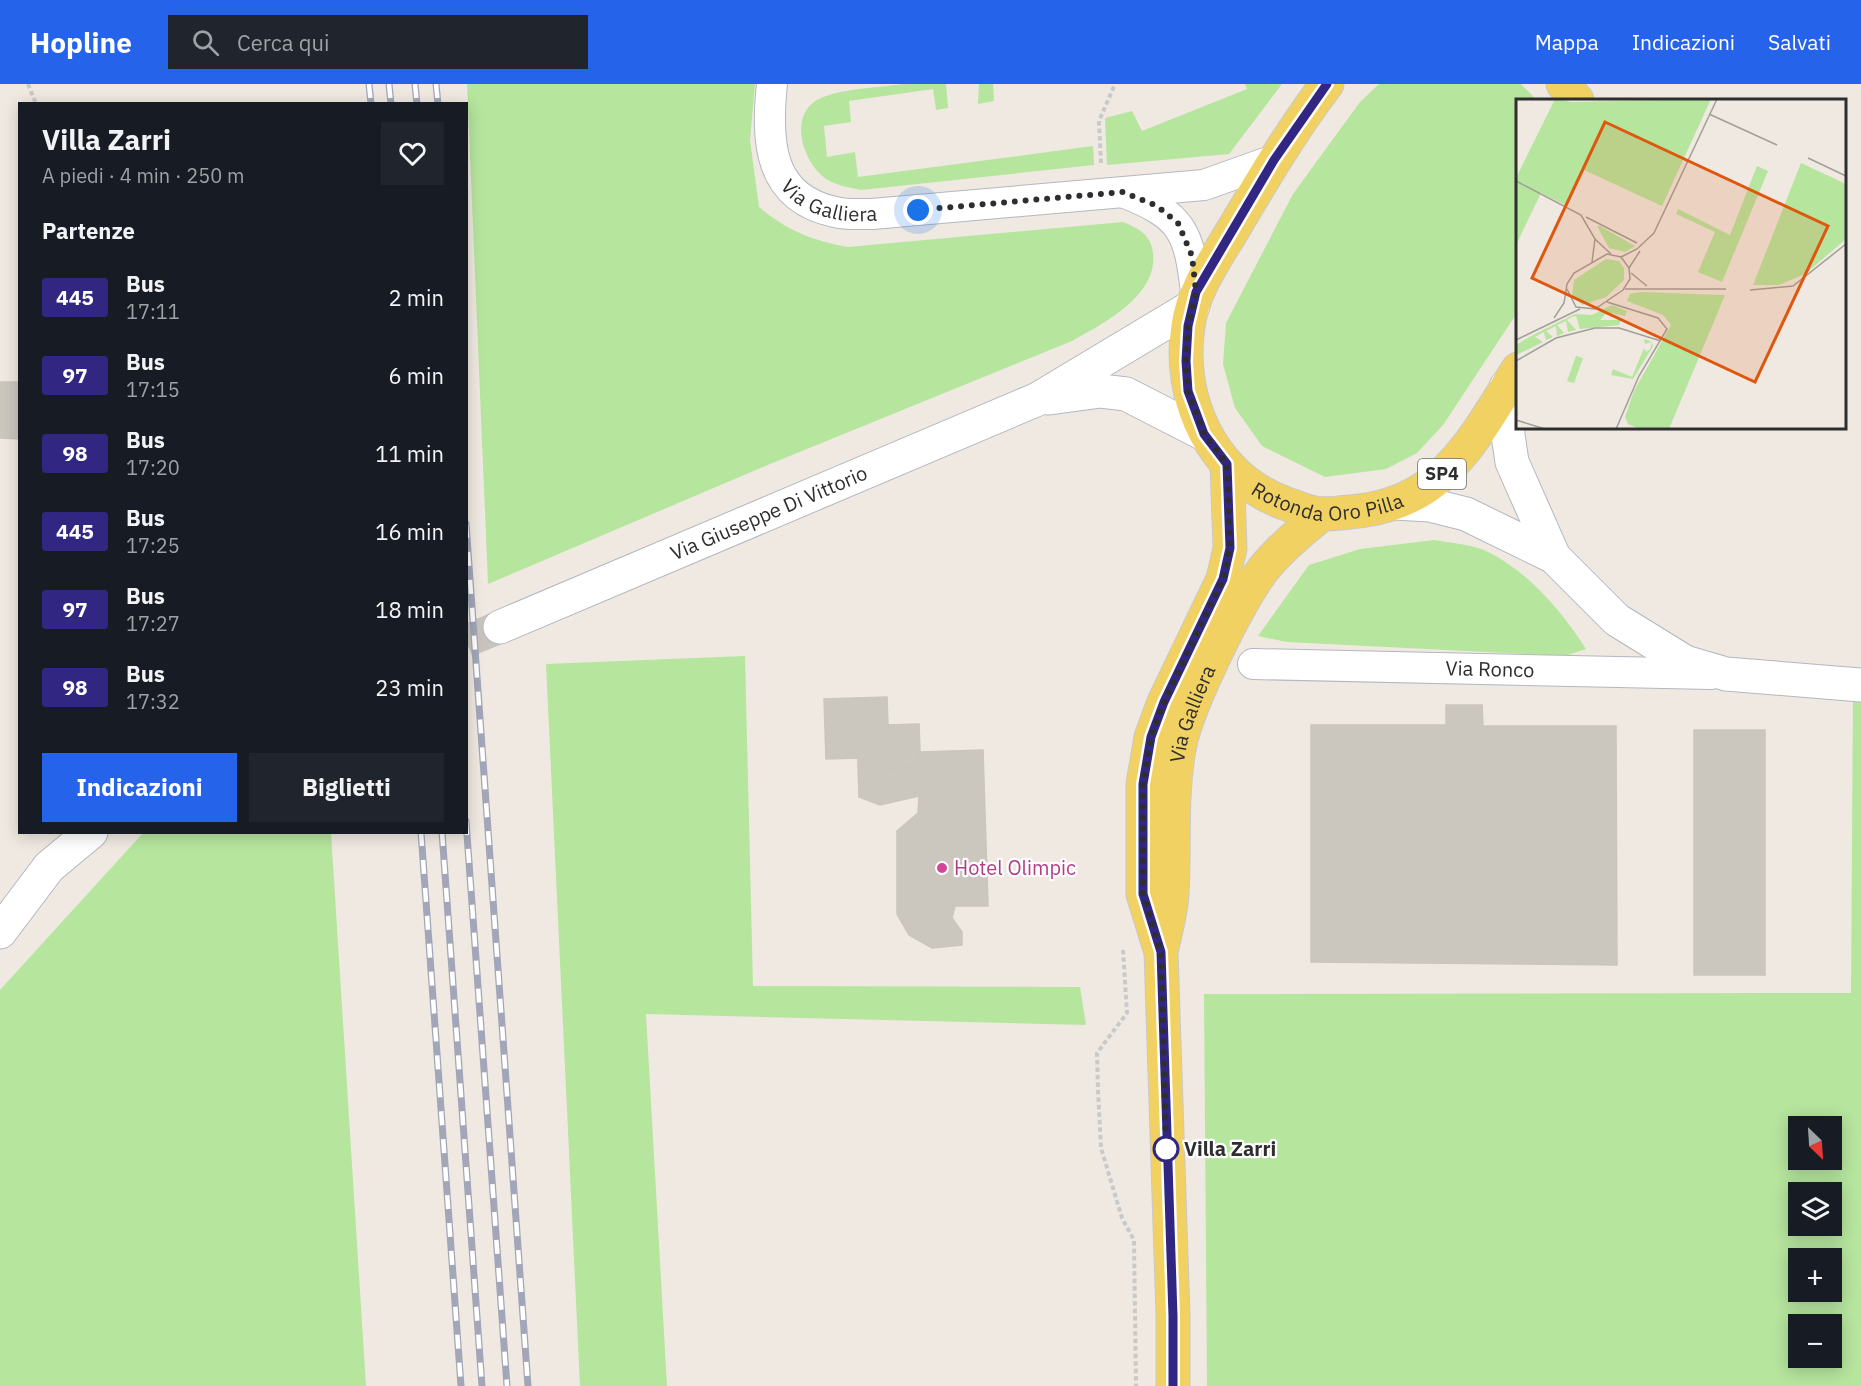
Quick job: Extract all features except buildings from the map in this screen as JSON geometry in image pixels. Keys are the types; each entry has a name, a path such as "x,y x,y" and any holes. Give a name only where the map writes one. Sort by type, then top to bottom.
{"main road":[{"name":"Rotonda Oro Pilla","path":"1327,84 1274,160 1195,299 1188,326 1188,391 1204,434 1227,464 1249,484 1272,498 1322,514 1366,511 1395,503 1422,490 1440,476 1468,445 1512,378"},
{"path":"1563,84 1576,99"},
{"path":"1578,84 1584,99"},
{"name":"Via Galliera","path":"1161,952 1143,894 1143,784 1151,737 1164,702 1223,579 1230,548 1227,464"},
{"name":"Via Galliera","path":"1173,1386 1173,1316 1161,952 1172,895 1175,786 1180,742 1192,708 1234,618 1262,572 1286,544 1322,514"}],"street":[{"name":"Via Galliera","path":"772,84 769,141 776,168 793,194 813,206 836,213 872,214 1112,182 1203,185 1274,160"},
{"name":"Via Galliera","path":"1112,182 1157,206 1178,223 1192,256 1195,299"},
{"name":"Via Giuseppe Di Vittorio","path":"500,627 1038,399 1195,299"},
{"name":"Via Ronco","path":"1512,378 1508,435 1512,462 1554,557"},
{"name":"Via Giuseppe Di Vittorio","path":"1038,399 1101,391 1126,394 1204,434"},
{"name":"Via Ronco","path":"1395,503 1430,505 1466,514 1554,557 1617,620 1685,662 1726,674"},
{"name":"Via Ronco","path":"1254,664 1726,674 1861,685"},
{"path":"0,932 49,867 89,834"}],"path":[{"path":"28,84 35,102"},
{"path":"1112,182 1099,121 1115,84"},
{"path":"1098,1090 1101,1148 1122,1218 1134,1240 1136,1386"}],"green space":[{"path":"467,84 755,84 750,140 759,207 800,233 848,247 1123,222 1147,237 1153,253 1152,268 1147,282 1126,306 1113,317 1072,341 770,464 488,584"},
{"path":"903,84 946,84 948,108 936,110 933,89 849,101 851,122 824,126 827,157 855,152 858,177 1093,146 1094,165 861,190 838,185 817,171 805,150 802,138 801,126 810,105 821,98 840,92"},
{"path":"979,84 993,84 994,101 978,104"},
{"path":"1245,84 1282,84 1229,154 1107,165 1105,118 1132,111 1142,131 1247,89"},
{"path":"1379,84 1521,84 1536,99 1516,99 1516,315 1443,425 1417,453 1386,469 1325,477 1262,446 1235,408 1223,364 1226,323 1293,194 1360,102"},
{"path":"1434,540 1482,549 1517,570 1555,607 1586,649 1565,656 1287,642 1258,636 1309,565 1360,549"},
{"path":"745,656 753,986 1080,987 1086,1025 646,1014 667,1386 580,1386 546,664"},
{"path":"1853,692 1861,693 1861,1386 1207,1386 1204,994 1851,993"},
{"path":"142,834 331,834 366,1386 0,1386 0,990"}],"tunnel":[{"path":"468,640 500,627"}],"railway":[{"path":"369,84 371,102"},
{"path":"389,84 391,102"},
{"path":"415,84 417,102"},
{"path":"436,84 438,102"},
{"path":"468,552 528,1386"},
{"path":"421,834 461,1386"},
{"path":"442,834 482,1386"},
{"path":"467,834 507,1386"}],"bus line":[{"name":"445","path":"1173,1386 1173,1316 1161,952 1143,894 1143,784 1151,737 1164,702 1223,579 1230,548 1227,464 1204,434 1188,391 1186,361 1188,326 1196,292 1274,160 1327,84"}],"place":[{"name":"Hotel Olimpic","path":"942,868"},
{"name":"Villa Zarri","path":"1166,1149"}],"route":[{"path":"918,210 1123,192 1157,206 1178,223 1192,256 1196,292 1188,326 1186,361 1188,391 1204,434 1227,464 1230,548 1223,579 1164,702 1151,737 1143,784 1143,894 1161,952 1166,1149"}]}
